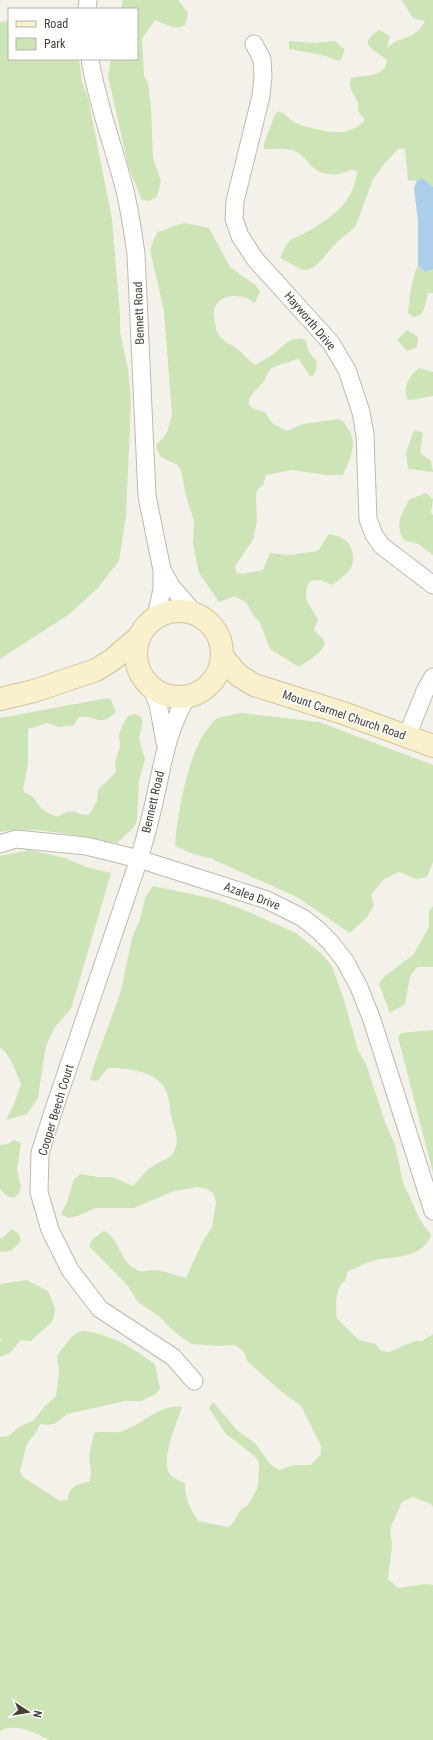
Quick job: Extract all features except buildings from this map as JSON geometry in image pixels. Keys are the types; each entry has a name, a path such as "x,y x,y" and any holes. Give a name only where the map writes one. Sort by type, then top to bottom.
{"main road":[{"path":"0,699 34,691 96,670 112,660 139,637 146,626 156,617 169,612 182,611 195,614 206,621 215,631 220,643 222,656 219,670 212,682 194,694 174,697 161,694 146,681 128,671 96,670"},
{"path":"139,637 136,650 137,663 146,681"},
{"name":"Mount Carmel Church Road","path":"222,656 238,675 254,686 343,713 433,746"},
{"name":"Mount Carmel Church Road","path":"194,694 218,688 254,686"}],"street":[{"name":"Hayworth Drive","path":"254,44 262,59 264,76 261,96 235,201 234,219 240,236 256,259 331,343 347,370 361,412 365,436 368,519 374,535 382,546 433,585"},
{"name":"Bennett Road","path":"90,60 97,94 125,190 131,220 138,293 142,425 147,496 162,570 162,589 156,617"},
{"name":"Bennett Road","path":"162,570 171,586 195,614"},
{"path":"407,736 425,691 433,677"},
{"name":"Bennett Road","path":"146,681 158,704 166,745"},
{"name":"Bennett Road","path":"139,859 151,815 166,745 175,719 194,694"},
{"name":"Azalea Drive","path":"0,844 16,839 86,846 139,859 267,900 303,918 318,930 331,943 345,961 359,987 372,1020 433,1211"},
{"name":"Cooper Beech Court","path":"139,859 40,1153 39,1192 50,1230 70,1270 100,1309 173,1357 194,1381"}],"green space":[{"path":"123,0 178,0 188,13 186,23 180,27 171,26 155,20 142,39 144,76 148,83 151,107 153,158 161,181 157,197 149,201 142,200 128,165 108,76 111,60 138,60 138,8 121,8"},
{"path":"433,0 433,187 422,178 417,181 408,180 405,149 399,148 373,179 356,225 315,266 303,270 280,258 284,249 292,239 304,234 324,222 339,209 351,193 357,172 352,169 339,174 320,172 313,168 296,151 286,149 264,149 264,144 275,114 279,111 292,121 299,124 318,130 332,132 349,131 363,122 365,120 358,111 357,102 350,87 351,78 378,73 385,66 387,61 384,57 371,48 368,44 368,40 379,30 390,36 387,48 397,41 417,32 425,21 413,18 402,1"},
{"path":"8,21 8,60 79,60 82,82 88,98 112,219 120,332 128,369 131,402 126,516 119,561 96,590 68,615 0,659 0,22"},
{"path":"289,41 316,43 335,41 345,50 340,61 322,55 289,49"},
{"path":"184,223 209,228 230,267 255,285 260,291 255,303 240,296 232,296 219,301 215,307 214,314 218,334 225,341 239,350 255,365 272,355 291,340 295,339 305,340 310,353 316,360 317,365 314,375 310,376 298,358 272,368 268,372 263,382 250,397 249,404 257,410 265,412 273,424 287,431 303,424 338,419 345,423 352,436 352,453 343,475 327,475 291,470 266,475 263,485 257,490 256,495 257,521 253,540 235,566 236,572 242,574 263,570 270,553 289,555 318,551 329,534 338,536 348,542 353,557 353,562 348,572 332,585 320,580 311,581 307,586 306,599 318,620 314,629 323,639 324,644 323,648 316,656 299,667 270,649 260,623 246,602 235,596 219,602 199,573 193,544 194,521 186,496 181,470 178,465 161,457 156,445 167,432 172,415 164,311 150,250 158,232"},
{"path":"418,265 425,272 433,269 433,293 428,293 423,312 420,315 413,317 408,313 412,283"},
{"path":"407,330 418,337 417,347 407,351 397,340"},
{"path":"419,368 433,372 433,396 410,400 407,399 406,386 412,374"},
{"path":"414,430 423,433 420,453 431,461 433,472 408,469 406,453"},
{"path":"426,493 433,499 431,513 433,515 433,555 418,544 404,540 399,529 401,515 409,500"},
{"path":"108,698 111,700 116,712 105,720 98,720 90,717 79,717 74,725 59,727 47,723 28,729 28,764 23,789 25,793 32,796 41,808 58,817 64,813 72,811 85,815 90,814 97,801 98,790 116,772 115,762 120,746 119,735 123,724 128,716 135,714 142,718 139,739 145,759 139,781 137,820 134,827 117,843 43,831 14,830 0,832 0,718"},
{"path":"241,713 319,722 433,765 433,862 427,877 416,879 399,872 384,879 371,894 374,906 367,917 350,933 297,897 212,859 191,853 175,846 178,819 184,789 197,746 217,718"},
{"path":"30,850 65,858 86,867 111,873 71,1009 55,1027 48,1041 45,1051 38,1098 27,1114 6,1120 14,1104 21,1084 10,1058 0,1048 0,856"},
{"path":"153,886 215,899 296,933 322,954 332,966 345,1003 358,1050 366,1064 385,1122 395,1145 404,1186 420,1220 431,1235 427,1243 415,1252 408,1255 372,1261 347,1272 346,1279 338,1290 336,1307 337,1319 359,1340 375,1344 381,1351 389,1352 415,1341 422,1341 433,1334 433,1507 431,1504 413,1497 402,1502 390,1529 392,1545 388,1579 398,1588 425,1584 433,1585 433,1740 49,1740 32,1732 18,1728 5,1729 0,1732 0,1437 9,1436 19,1427 34,1420 44,1407 56,1396 59,1371 57,1356 74,1335 81,1331 95,1333 113,1339 133,1349 155,1364 160,1389 156,1394 141,1401 125,1401 67,1414 56,1423 48,1425 40,1424 37,1431 27,1444 20,1471 23,1477 60,1501 68,1500 70,1491 74,1486 90,1481 91,1474 89,1455 94,1433 119,1432 158,1412 173,1407 182,1407 168,1450 167,1467 172,1476 185,1483 187,1498 198,1521 228,1527 233,1523 241,1509 247,1506 258,1487 259,1463 256,1457 226,1434 209,1408 213,1402 237,1430 256,1444 270,1464 279,1470 294,1465 311,1465 321,1454 321,1446 301,1406 282,1392 247,1361 244,1352 235,1345 219,1346 191,1344 172,1330 160,1317 138,1302 128,1286 89,1246 92,1240 104,1231 109,1234 117,1244 126,1262 137,1270 159,1271 186,1278 202,1243 212,1227 216,1202 213,1193 207,1189 198,1187 174,1191 134,1208 96,1208 68,1218 61,1214 67,1202 74,1179 81,1174 98,1177 113,1177 133,1186 149,1169 173,1153 177,1142 167,1093 158,1080 142,1072 134,1070 108,1068 97,1081 90,1080 120,994 133,935 140,920 145,898"},
{"path":"433,906 433,967 417,967 410,976 405,1004 390,1013 379,984 384,977 414,954 429,927 429,911"},
{"path":"433,1030 433,1173 398,1037 401,1033"},
{"path":"14,1140 21,1143 17,1170 21,1187 19,1193 14,1198 7,1196 0,1189 0,1145 8,1144"},
{"path":"12,1229 19,1234 21,1241 11,1251 0,1252 0,1238"},
{"path":"27,1280 48,1291 55,1308 53,1321 31,1341 21,1340 10,1353 0,1357 0,1341 2,1340 0,1338 0,1284"}],"water":[{"path":"422,178 433,187 433,269 425,272 418,265 418,221 414,188 417,181"}]}
